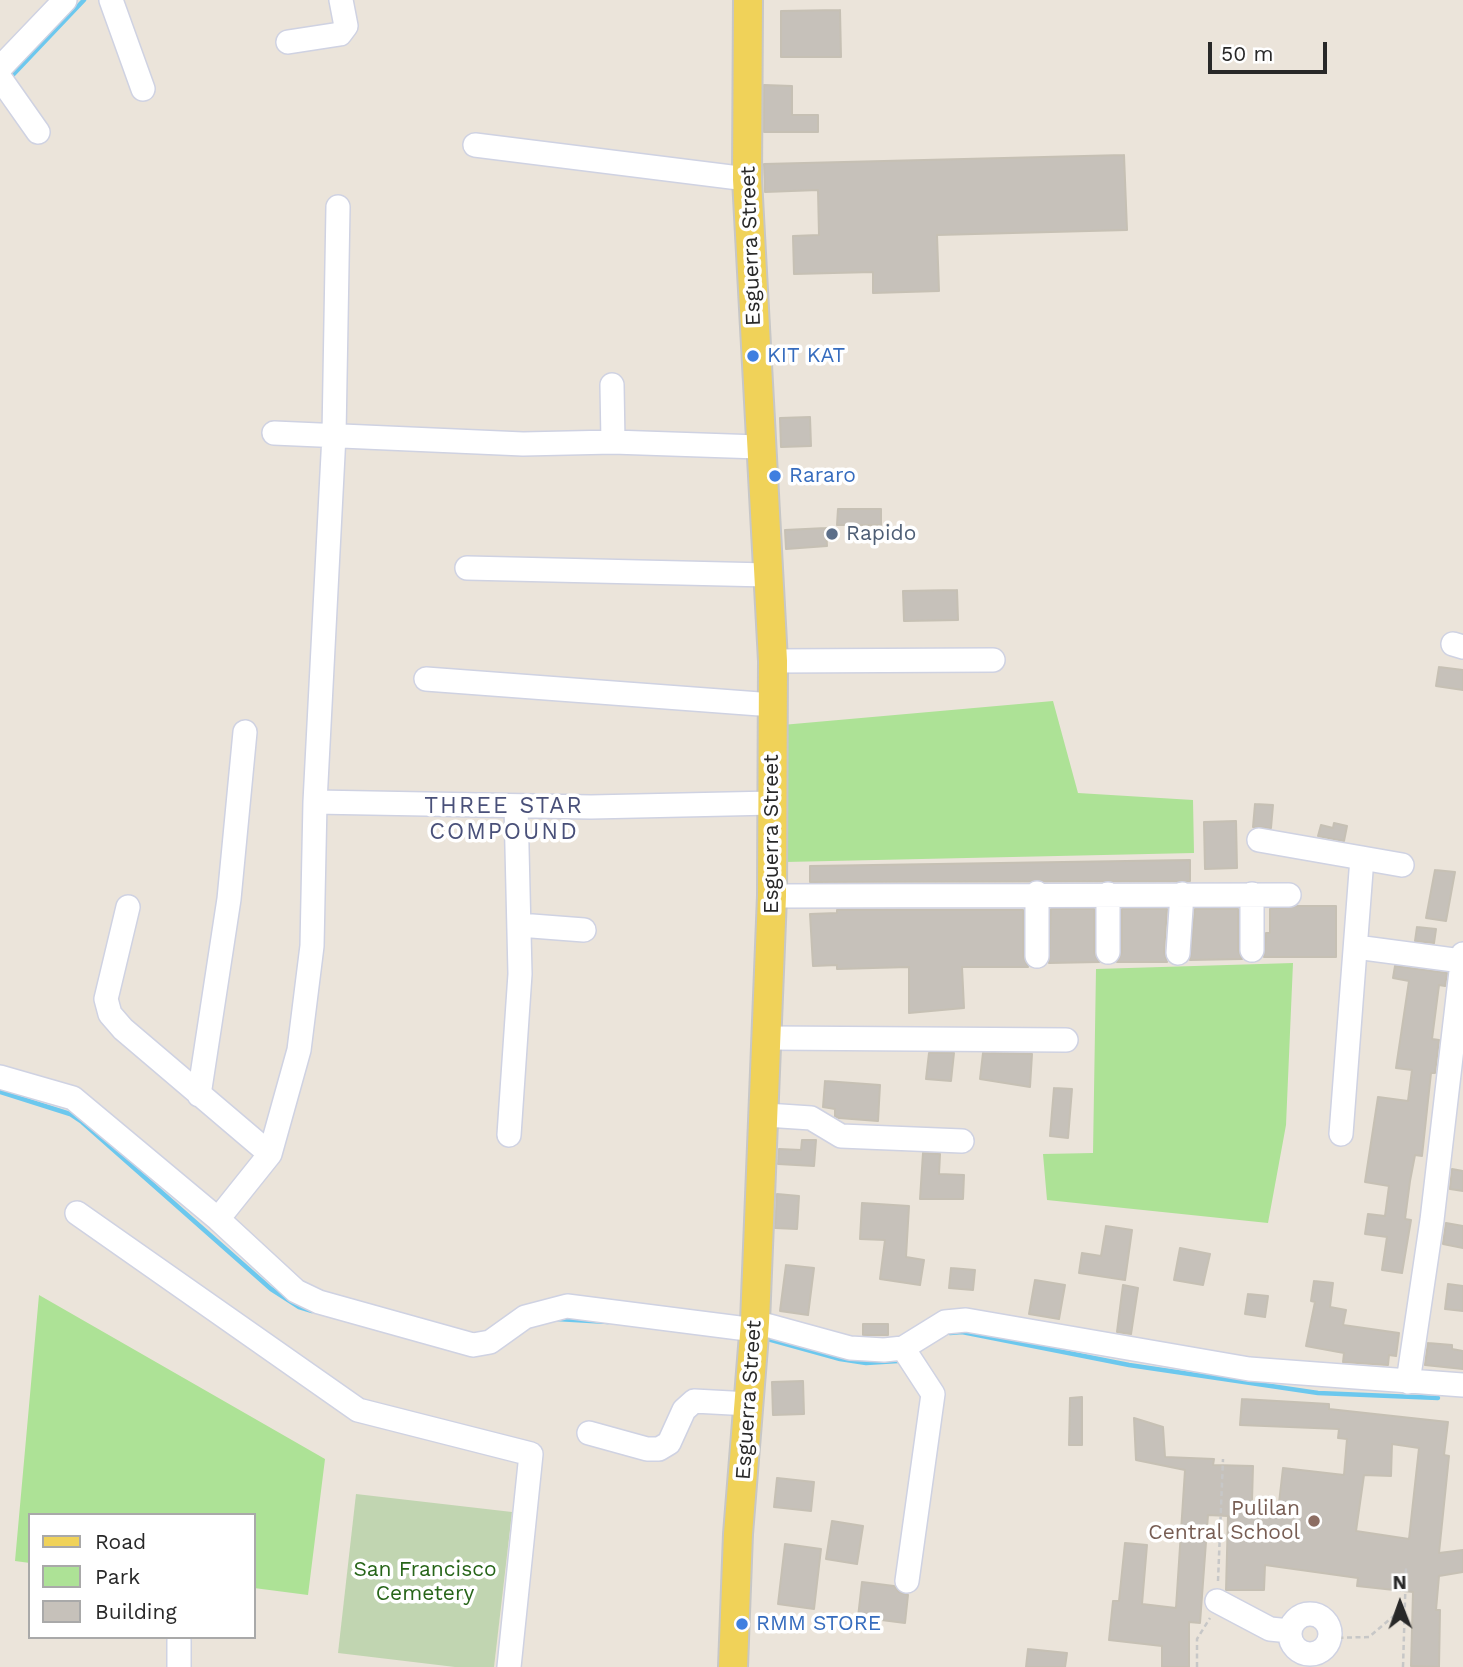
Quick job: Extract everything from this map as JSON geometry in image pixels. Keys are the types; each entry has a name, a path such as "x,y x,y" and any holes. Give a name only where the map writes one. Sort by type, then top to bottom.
{"main road":[{"name":"Esguerra Street","path":"733,1667 738,1534 750,1404 766,1115 773,803 773,661 759,447 747,179 748,0"}],"street":[{"path":"38,132 2,78 65,0"},
{"path":"111,0 143,89"},
{"path":"288,42 340,34 346,26 341,0"},
{"path":"475,145 747,179"},
{"path":"218,1219 270,1154 299,1050 310,959 315,802 334,435 338,207"},
{"path":"612,385 613,442"},
{"path":"274,433 523,444 613,442 759,447"},
{"path":"467,568 768,575"},
{"path":"773,661 993,660"},
{"path":"426,679 773,705"},
{"path":"199,1095 229,898 245,732"},
{"path":"315,802 516,806 773,803"},
{"path":"509,1135 520,974 516,806"},
{"path":"1259,840 1402,865"},
{"path":"1341,1134 1362,858"},
{"path":"772,896 1037,893 1289,895"},
{"path":"1037,893 1037,956"},
{"path":"1108,894 1108,952"},
{"path":"1178,953 1182,894"},
{"path":"1252,894 1252,950"},
{"path":"128,907 106,999 108,1011 123,1029 270,1154"},
{"path":"519,925 584,930"},
{"path":"1356,947 1462,961"},
{"path":"1408,1382 1432,1220 1463,954"},
{"path":"769,1038 1066,1040"},
{"path":"0,1077 73,1098 305,1296 455,1343 472,1345 490,1342 525,1317 567,1306 755,1326 850,1348 903,1348 945,1322 966,1320 1250,1369 1463,1385"},
{"path":"766,1115 811,1118 841,1136 962,1141"},
{"path":"77,1213 358,1410 531,1454 509,1667"},
{"path":"903,1348 933,1394 907,1581"},
{"path":"589,1433 648,1449 659,1449 669,1443 684,1410 694,1401 750,1404"},
{"path":"1217,1601 1270,1629 1290,1630"},
{"path":"1314,1615 1327,1623 1330,1638 1322,1651 1309,1661 1296,1649 1290,1630 1301,1617 1314,1615"},
{"path":"178,1667 179,1642"}],"path":[{"path":"1197,1667 1197,1639 1207,1626 1217,1601 1223,1458"},
{"path":"1403,1667 1406,1568"},
{"path":"1330,1638 1369,1637 1405,1607"}],"green space":[{"path":"1053,701 1078,793 1193,800 1194,853 785,862 782,725"},
{"path":"1293,963 1286,1125 1268,1223 1047,1200 1043,1154 1093,1153 1096,969"},
{"path":"39,1295 325,1459 308,1595 256,1588 256,1513 28,1513 28,1563 15,1561"},
{"name":"San Francisco Cemetery","path":"356,1494 512,1512 494,1667 455,1667 338,1653"}],"building":[{"path":"840,10 841,57 781,57 781,11"},
{"path":"764,85 792,86 792,115 818,115 818,132 764,132"},
{"path":"1124,155 1127,230 937,235 939,291 873,293 873,272 794,274 793,236 819,235 818,190 765,192 764,164"},
{"path":"810,417 811,446 781,447 780,418"},
{"path":"838,509 881,509 881,525 837,525"},
{"path":"826,528 827,546 786,549 785,530"},
{"path":"957,590 958,620 904,621 903,591"},
{"path":"1439,667 1463,670 1463,690 1436,686"},
{"path":"1255,804 1273,805 1271,828 1253,827"},
{"path":"1236,821 1237,868 1205,869 1204,822"},
{"path":"1334,823 1347,826 1344,841 1318,836 1321,825 1333,828"},
{"path":"1190,860 1190,881 810,882 810,866"},
{"path":"1435,870 1455,872 1446,921 1426,918"},
{"path":"1336,906 1336,957 1264,957 1266,933 1270,933 1270,909"},
{"path":"1051,909 1094,909 1094,952 1099,962 1049,963"},
{"path":"1122,909 1167,909 1164,952 1167,962 1117,962 1122,952"},
{"path":"1195,909 1238,909 1238,950 1242,959 1190,960"},
{"path":"837,910 1023,910 1023,956 1028,967 962,967 964,1008 909,1013 909,967 837,969 837,965 813,966 810,914 837,913"},
{"path":"1417,927 1436,929 1434,943 1415,941"},
{"path":"1395,966 1447,973 1445,986 1439,985 1432,1039 1439,1040 1435,1073 1431,1073 1422,1156 1415,1155 1410,1181 1405,1219 1411,1220 1402,1273 1382,1270 1387,1237 1365,1234 1368,1214 1385,1216 1389,1186 1365,1182 1378,1097 1408,1101 1412,1070 1396,1068 1409,981 1393,978"},
{"path":"929,1053 954,1053 951,1081 926,1079"},
{"path":"983,1053 1032,1054 1030,1087 980,1079"},
{"path":"825,1081 880,1085 878,1121 839,1118 835,1116 835,1109 823,1107"},
{"path":"1054,1088 1072,1089 1068,1138 1050,1136"},
{"path":"802,1140 816,1140 814,1166 778,1164 779,1149 801,1150"},
{"path":"923,1153 940,1154 939,1174 964,1175 963,1199 920,1199"},
{"path":"1452,1169 1463,1171 1463,1191 1450,1189"},
{"path":"777,1194 799,1196 797,1229 775,1228"},
{"path":"862,1203 909,1206 906,1257 924,1260 920,1285 880,1279 885,1240 860,1239"},
{"path":"1446,1223 1463,1226 1463,1248 1443,1244"},
{"path":"1106,1226 1132,1230 1125,1280 1079,1273 1082,1253 1101,1256"},
{"path":"1180,1248 1210,1254 1203,1285 1174,1280"},
{"path":"786,1265 814,1268 808,1315 780,1311"},
{"path":"951,1268 975,1270 973,1290 949,1288"},
{"path":"1035,1280 1065,1285 1059,1319 1029,1314"},
{"path":"1314,1281 1333,1283 1330,1307 1346,1310 1343,1325 1399,1333 1396,1356 1389,1355 1388,1365 1343,1362 1344,1353 1306,1346 1315,1302 1311,1301"},
{"path":"1448,1284 1463,1286 1463,1311 1445,1309"},
{"path":"1123,1285 1138,1288 1131,1334 1117,1332"},
{"path":"1248,1294 1268,1296 1265,1317 1245,1314"},
{"path":"863,1324 888,1324 888,1335 863,1335"},
{"path":"1428,1343 1452,1345 1452,1349 1463,1351 1463,1369 1425,1365"},
{"path":"803,1381 804,1414 773,1415 772,1382"},
{"path":"1082,1397 1082,1445 1069,1445 1070,1398"},
{"path":"1242,1399 1329,1404 1329,1409 1448,1422 1444,1455 1449,1456 1439,1553 1463,1550 1463,1572 1439,1576 1436,1610 1440,1610 1439,1667 1411,1666 1413,1592 1357,1586 1358,1578 1265,1565 1264,1590 1226,1590 1228,1516 1208,1515 1200,1623 1189,1622 1189,1667 1162,1667 1162,1646 1109,1640 1113,1601 1119,1601 1125,1543 1147,1545 1142,1604 1176,1608 1185,1470 1136,1460 1134,1418 1163,1427 1165,1457 1214,1459 1213,1465 1253,1466 1252,1501 1279,1503 1283,1468 1344,1475 1347,1439 1338,1438 1339,1429 1240,1425","holes":["1392,1444 1419,1448 1409,1539 1356,1531 1364,1475 1391,1476"]},
{"path":"777,1478 814,1482 811,1511 774,1507"},
{"path":"832,1521 863,1526 857,1564 826,1559"},
{"path":"785,1544 821,1549 814,1609 778,1604"},
{"path":"862,1582 894,1586 899,1592 908,1595 905,1623 858,1617"},
{"path":"1028,1649 1067,1653 1065,1667 1026,1667"}],"waterway":[{"path":"10,78 84,0"},
{"path":"0,1092 70,1114 82,1122 271,1289 299,1307 312,1311"},
{"path":"557,1319 608,1322"},
{"path":"950,1333 962,1332 1129,1365 1318,1393 1438,1398"},
{"path":"764,1338 840,1359 866,1363 898,1361"}],"place":[{"name":"KIT KAT","path":"753,356"},
{"name":"Rararo","path":"775,476"},
{"name":"Rapido","path":"832,534"},
{"name":"Pulilan Central School","path":"1314,1521"},
{"name":"RMM STORE","path":"742,1624"}],"district":[{"name":"THREE STAR COMPOUND","path":"504,819"}]}
